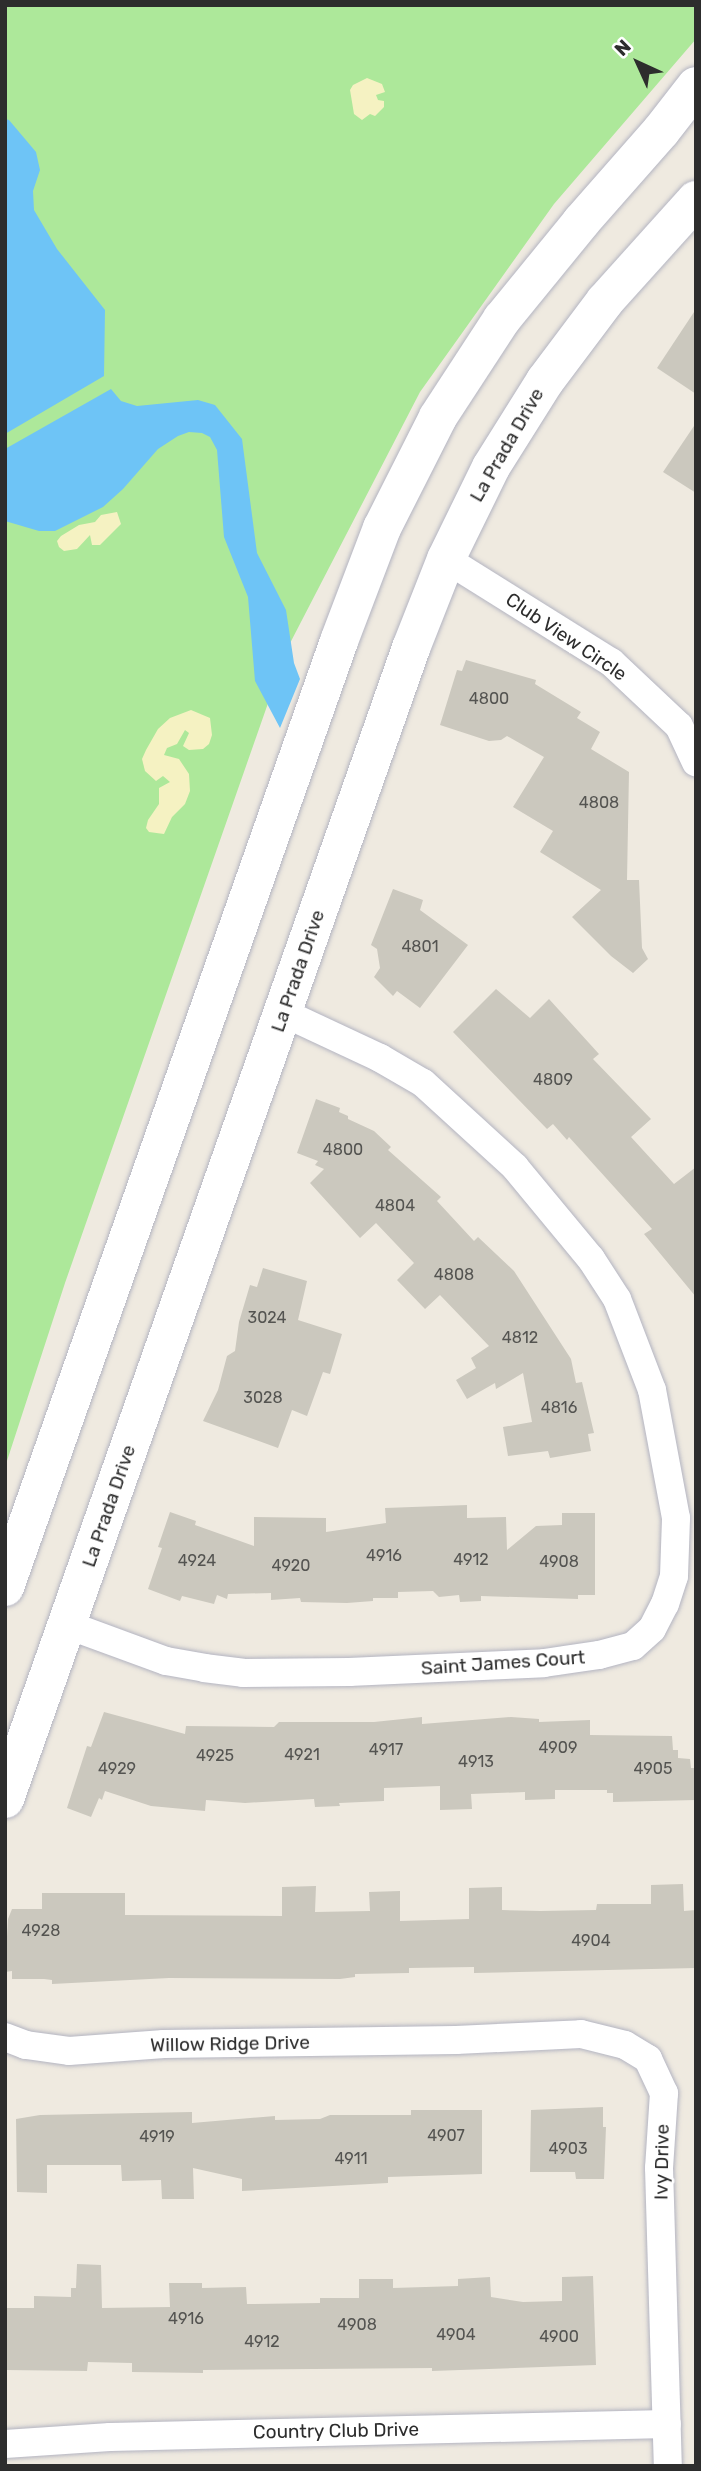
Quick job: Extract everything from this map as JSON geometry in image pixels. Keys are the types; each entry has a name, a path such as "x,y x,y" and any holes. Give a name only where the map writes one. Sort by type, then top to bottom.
{"main road":[{"path":"5,1587 339,641 382,528 438,417 502,319 696,86"},
{"name":"La Prada Drive","path":"5,1798 411,648 446,559 491,467 545,381 605,301 696,200"}],"street":[{"name":"Club View Circle","path":"446,559 611,662 679,726 696,762"},
{"name":"Saint James Court","path":"68,1625 166,1661 204,1668 243,1673 349,1672 544,1663 599,1655 633,1646 652,1629 665,1604 674,1576 676,1518 652,1390 628,1323 598,1269 515,1167 423,1083 380,1058 284,1013"},
{"name":"Ivy Drive","path":"456,2040 581,2034 625,2045 648,2059 664,2093 659,2168 667,2466"},
{"name":"Willow Ridge Drive","path":"5,2037 26,2045 69,2051 163,2044 456,2040"},
{"name":"Country Club Drive","path":"5,2444 110,2437 667,2424"}],"green space":[{"path":"5,5 696,5 696,39 554,204 420,392 287,649 65,1283 5,1467"}],"sand":[{"path":"367,78 382,84 385,92 376,95 378,100 384,101 384,107 375,116 370,114 362,120 354,114 350,90 353,85"},
{"path":"117,512 121,524 100,545 92,545 90,535 77,549 64,551 59,547 57,541 61,536 79,525 95,522 101,515"},
{"path":"191,710 210,718 212,735 209,744 203,749 189,750 183,746 189,733 185,730 177,744 167,748 164,755 179,759 189,774 190,791 185,804 172,817 164,834 149,832 146,828 159,804 159,788 170,782 163,776 156,781 145,771 142,759 158,729 170,718"}],"water":[{"path":"5,119 9,120 36,152 40,170 33,191 34,210 57,249 105,310 104,376 5,434"},
{"path":"111,389 121,401 137,406 198,400 215,405 242,439 257,553 286,610 294,663 300,679 280,728 255,681 248,597 224,537 217,450 210,437 189,432 178,436 158,449 123,489 103,507 55,531 39,531 5,521 5,449"}],"building":[{"path":"696,309 696,394 657,368"},
{"path":"696,423 696,493 663,472"},
{"path":"466,660 536,680 535,684 581,712 577,718 600,732 591,749 629,772 627,880 639,880 642,948 648,959 633,973 611,956 572,917 601,890 540,852 553,831 513,807 544,757 507,736 501,740 489,741 440,725 457,670 462,671"},
{"path":"393,889 423,900 420,910 468,945 420,1008 397,991 393,996 374,977 380,968 377,949 371,945"},
{"path":"496,989 530,1018 549,999 599,1054 593,1059 651,1119 631,1137 674,1184 696,1167 696,1297 644,1234 652,1229 569,1137 567,1140 553,1124 547,1129 453,1032"},
{"path":"316,1099 340,1108 339,1112 348,1116 348,1119 374,1131 391,1147 388,1150 441,1197 437,1201 474,1241 478,1237 514,1271 571,1359 576,1383 582,1382 594,1433 588,1434 591,1451 550,1458 548,1451 508,1456 503,1427 532,1422 523,1373 496,1389 495,1383 467,1399 456,1380 476,1368 471,1358 489,1346 440,1295 425,1309 397,1280 414,1263 376,1223 360,1238 310,1183 324,1169 315,1165 318,1161 297,1153"},
{"path":"263,1268 307,1281 298,1320 342,1334 330,1374 323,1372 307,1416 292,1410 278,1448 203,1421 218,1390 227,1356 235,1351 239,1322 250,1285 257,1287"},
{"path":"467,1505 467,1518 506,1517 507,1550 536,1526 562,1525 562,1513 595,1513 595,1595 578,1595 578,1599 481,1596 481,1601 460,1602 459,1595 439,1597 433,1591 398,1592 398,1598 373,1598 373,1601 347,1603 301,1602 300,1598 271,1600 271,1593 228,1594 227,1599 217,1595 214,1604 182,1596 180,1601 148,1589 162,1548 158,1547 170,1512 196,1521 195,1525 254,1546 254,1517 326,1518 326,1532 386,1523 385,1508"},
{"path":"104,1712 185,1734 186,1726 274,1727 279,1722 374,1722 422,1717 422,1724 511,1717 539,1719 539,1722 590,1720 590,1735 672,1736 673,1750 678,1750 678,1758 690,1759 691,1768 696,1768 696,1800 613,1802 613,1793 607,1793 607,1790 555,1790 555,1799 525,1800 525,1792 471,1794 472,1809 440,1810 440,1786 384,1788 384,1801 339,1803 340,1806 315,1807 314,1799 245,1803 206,1800 205,1811 151,1806 105,1791 91,1817 67,1808 87,1746 91,1747"},
{"path":"683,1884 684,1911 696,1910 696,1968 474,1973 474,1967 409,1968 409,1973 355,1974 355,1977 340,1979 169,1978 52,1984 52,1980 44,1979 12,1979 12,1971 5,1972 8,1919 12,1909 42,1909 42,1893 125,1893 125,1915 282,1916 282,1887 316,1886 315,1912 370,1911 369,1892 400,1891 400,1921 469,1919 469,1888 502,1887 502,1910 596,1910 597,1904 651,1904 651,1885"},
{"path":"603,2107 603,2127 606,2127 604,2179 576,2179 575,2172 530,2172 531,2110"},
{"path":"411,2110 482,2110 482,2174 388,2177 388,2183 242,2191 242,2179 193,2168 194,2199 162,2199 161,2180 122,2181 121,2165 47,2165 47,2193 17,2192 16,2119 40,2115 192,2112 192,2123 275,2116 275,2120 320,2119 330,2115 411,2115"},
{"path":"77,2264 101,2265 102,2308 170,2307 169,2283 202,2283 202,2288 246,2287 247,2304 320,2303 320,2298 359,2298 359,2279 393,2279 393,2288 458,2286 458,2279 490,2277 491,2297 523,2302 562,2301 562,2277 593,2276 596,2365 432,2371 432,2368 203,2370 203,2373 132,2372 132,2363 88,2362 87,2371 5,2370 5,2308 34,2308 34,2296 71,2297 71,2288 76,2288"}]}
